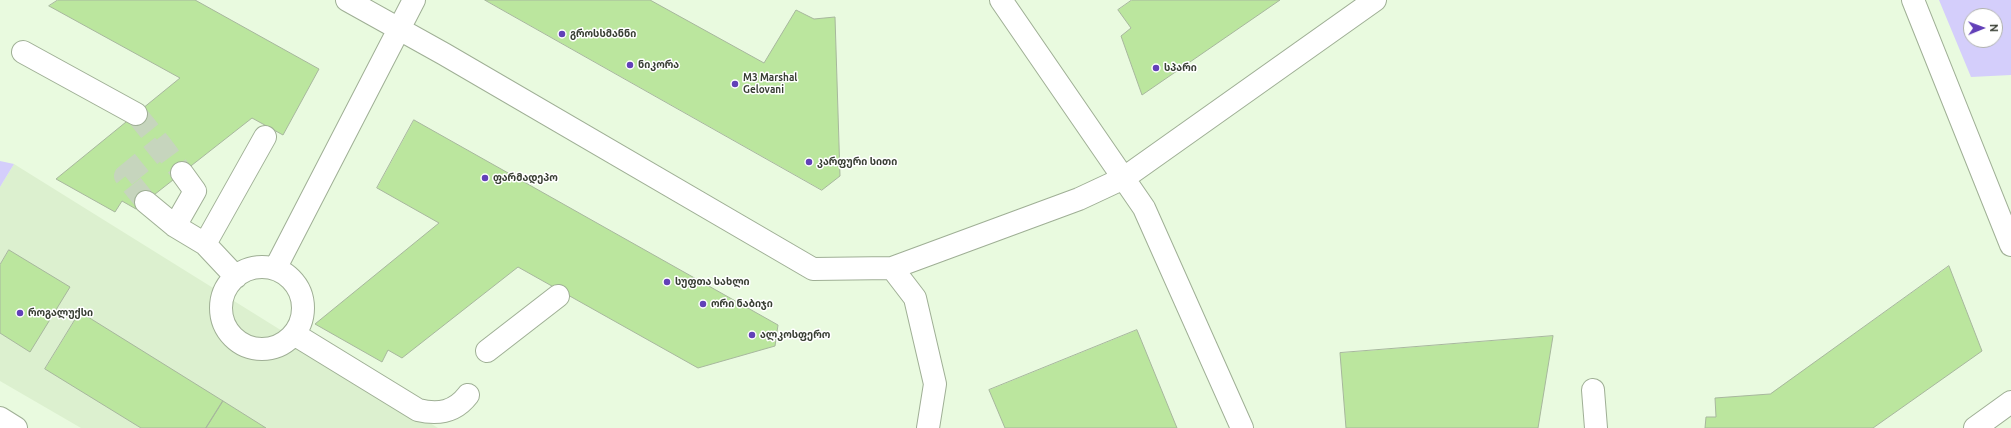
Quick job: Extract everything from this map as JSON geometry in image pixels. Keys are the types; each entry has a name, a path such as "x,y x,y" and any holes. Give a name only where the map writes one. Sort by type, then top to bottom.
{"street":[{"path":"347,0 813,269 892,268 1079,199 1124,178 1375,0"},
{"path":"275,269 414,0"},
{"path":"1002,0 1144,208 1242,428"},
{"path":"1912,0 2011,245"},
{"path":"23,52 136,114"},
{"path":"205,244 265,137"},
{"path":"175,226 196,191 182,173"},
{"path":"146,202 175,226 205,244 236,276"},
{"path":"254,268 275,269 286,275 295,284 301,296 303,309 300,322 294,334 286,341 267,349 246,346 237,341 224,324 221,314 221,304 224,293 236,276 254,268"},
{"path":"892,268 915,298 935,384 928,428"},
{"path":"487,351 558,296"},
{"path":"294,334 418,410 436,414 462,403 468,395"},
{"path":"1593,390 1596,428"},
{"path":"1975,428 2011,402"},
{"path":"0,418 16,428"}],"shaded area":[{"path":"1939,0 2011,0 2011,75 1971,77"},
{"path":"0,161 14,164 0,187"},
{"path":"14,164 438,428 81,428 0,381 0,187"}],"building":[{"path":"58,0 195,0 319,69 283,135 252,118 136,209 122,201 115,212 56,179 180,78 49,6"},
{"name":"M3 Marshal Gelovani","path":"485,0 650,0 764,63 796,10 814,19 835,17 840,176 822,190"},
{"path":"1132,0 1280,0 1142,95 1121,36 1131,28 1118,10"},
{"path":"414,120 778,325 775,346 698,368 518,267 402,358 388,350 382,362 315,324 439,223 377,188"},
{"path":"9,250 70,287 30,352 0,333 0,265"},
{"path":"1949,266 1982,351 1873,428 1705,428 1706,417 1716,417 1715,398 1770,394"},
{"path":"80,312 223,401 206,428 141,428 45,369"},
{"path":"1137,330 1177,428 1005,428 989,390"},
{"path":"1553,336 1538,428 1346,428 1340,353"},
{"path":"223,401 266,428 206,428"}],"tunnel":[{"path":"136,114 182,173"},
{"path":"146,202 125,176 162,146"}],"place":[{"name":"გროსსმანნი","path":"562,34"},
{"name":"ნიკორა","path":"630,65"},
{"name":"სპარი","path":"1156,68"},
{"name":"M3 Marshal Gelovani","path":"735,84"},
{"name":"კარფური სითი","path":"809,162"},
{"name":"ფარმადეპო","path":"485,178"},
{"name":"სუფთა სახლი","path":"667,282"},
{"name":"ორი ნაბიჯი","path":"703,304"},
{"name":"როგალუქსი","path":"20,313"},
{"name":"ალკოსფერო","path":"752,335"}]}
